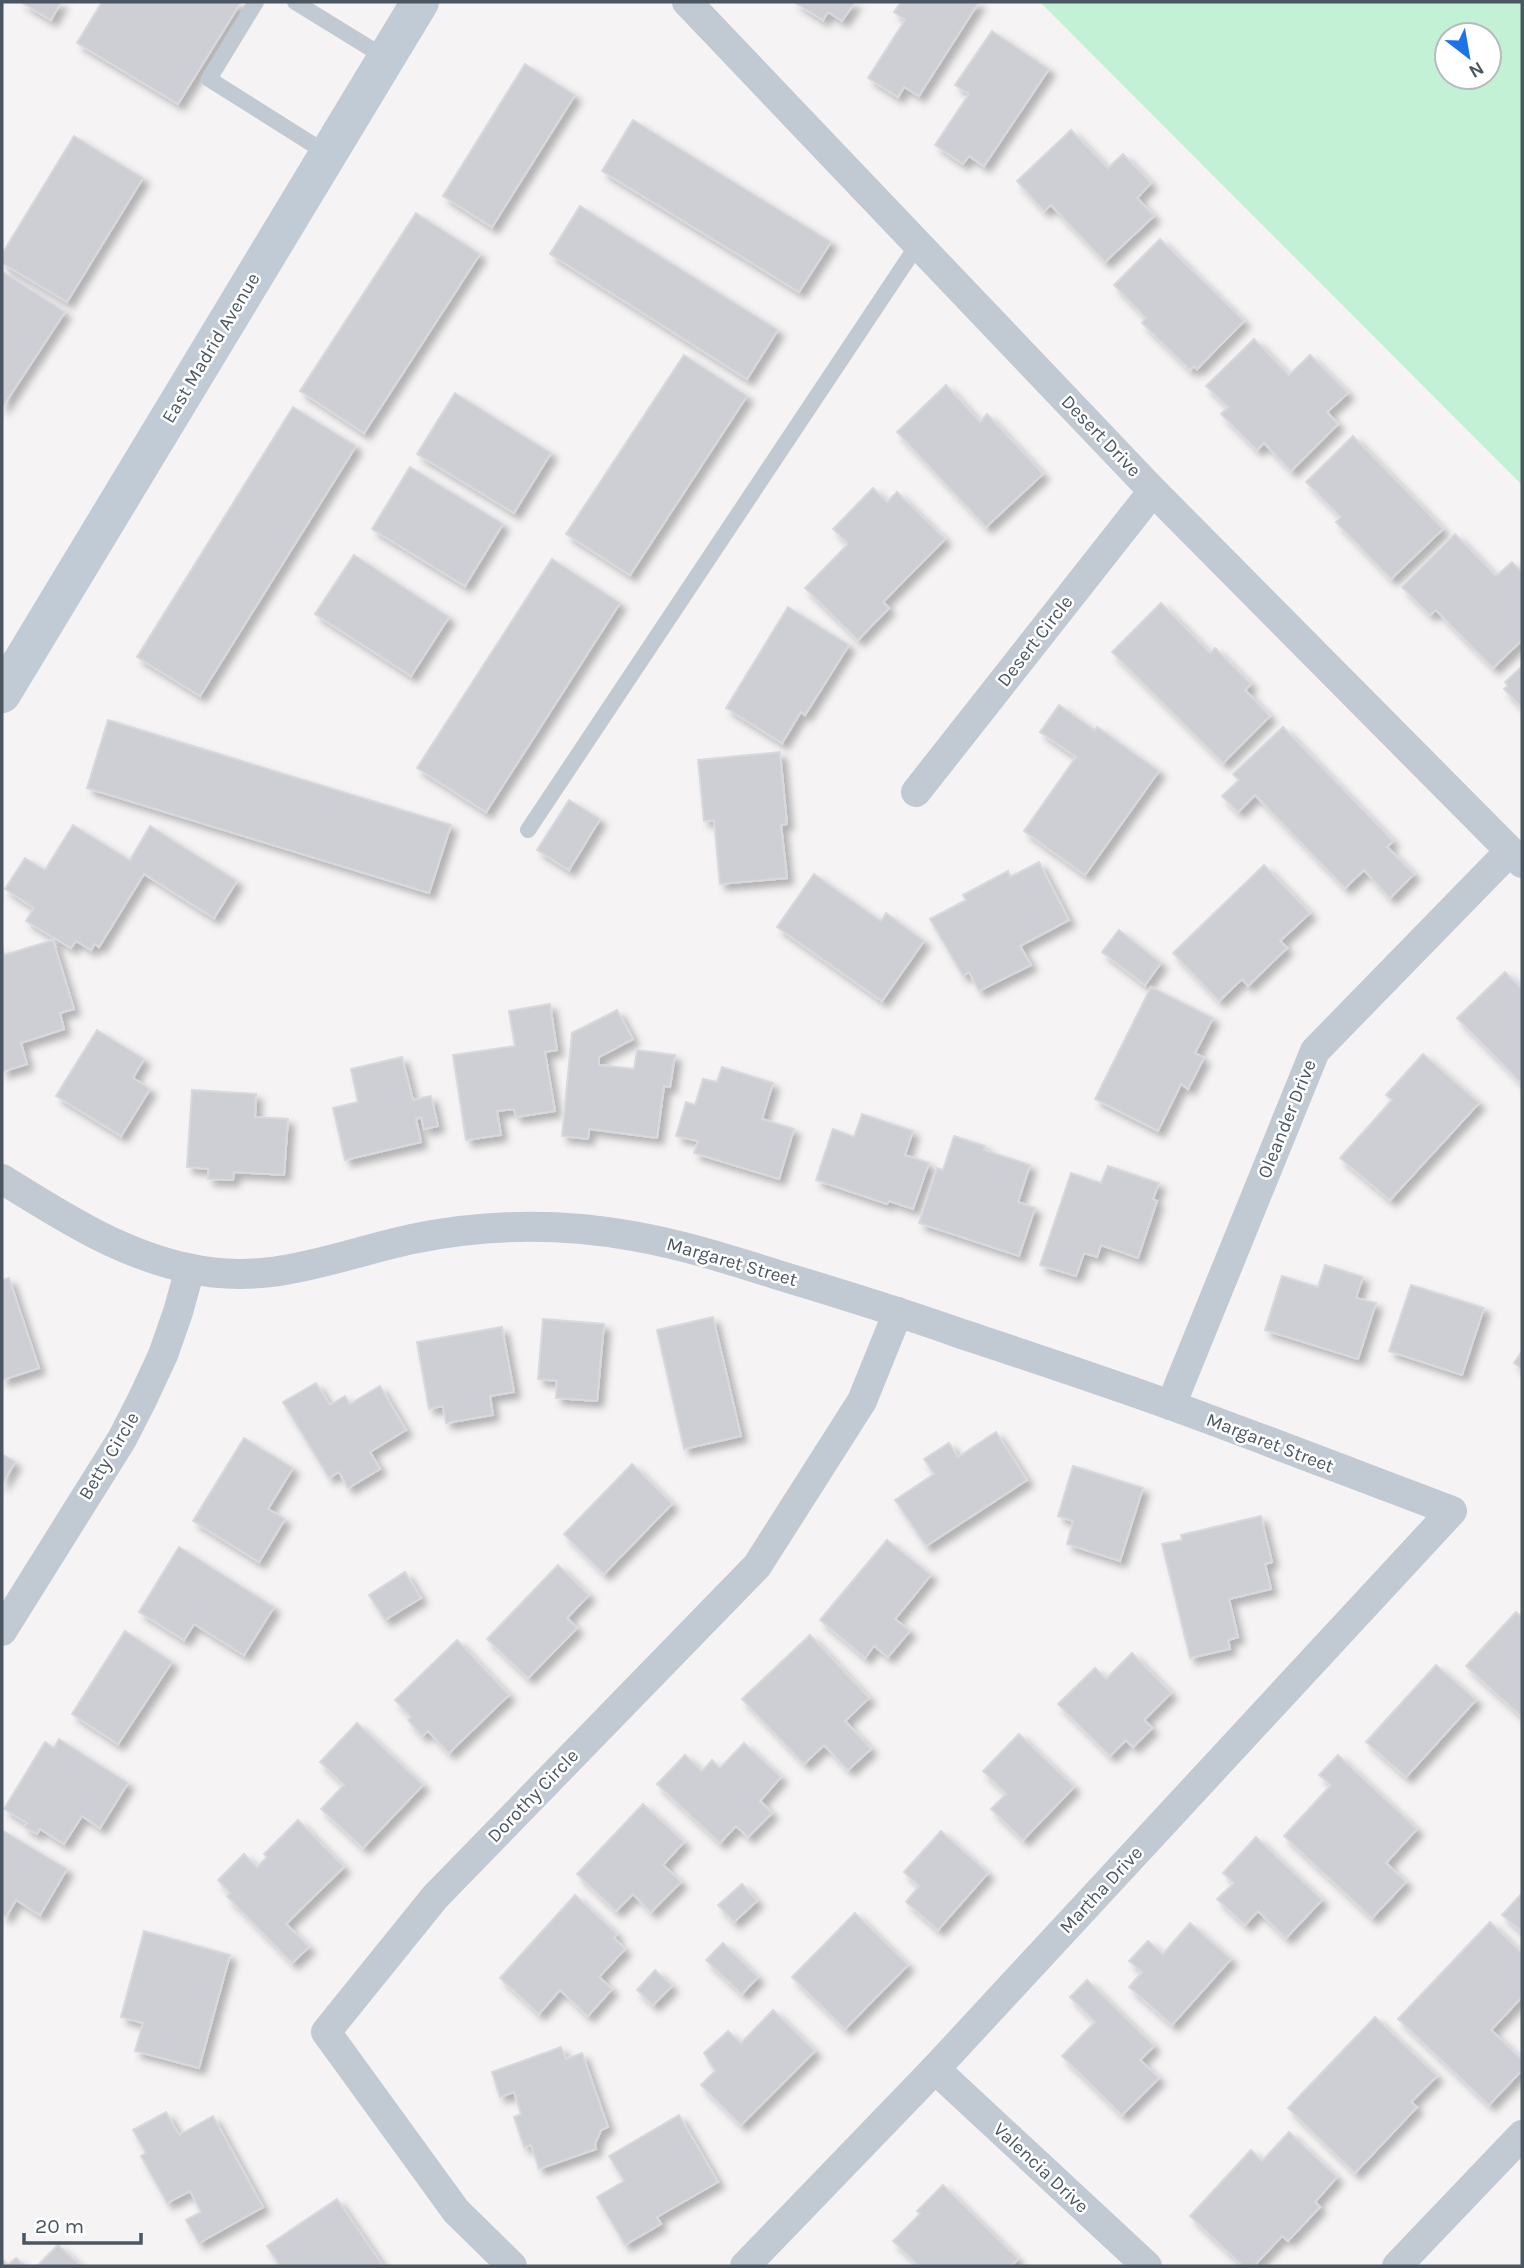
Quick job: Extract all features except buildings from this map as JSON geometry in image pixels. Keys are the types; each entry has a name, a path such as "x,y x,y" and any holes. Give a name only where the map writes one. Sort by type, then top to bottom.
{"street":[{"name":"East Madrid Avenue","path":"2,694 420,2"},
{"name":"Desert Drive","path":"687,2 1153,491 1516,858"},
{"name":"Desert Circle","path":"916,792 1153,491"},
{"name":"Oleander Drive","path":"1171,1405 1315,1051 1516,858"},
{"name":"Margaret Street","path":"2,1178 97,1236 162,1262 190,1269 228,1273 301,1269 413,1239 501,1227 556,1227 634,1236 679,1246 898,1312 1171,1405 1452,1511"},
{"name":"Betty Circle","path":"2,1631 122,1438 163,1355 190,1269"},
{"name":"Dorothy Circle","path":"512,2266 456,2211 326,2032 435,1897 757,1566 862,1401 898,1312"},
{"name":"Martha Drive","path":"746,2266 935,2069 1452,1511"},
{"name":"Valencia Drive","path":"935,2069 1147,2266"},
{"path":"1397,2266 1522,2135"}],"lane":[{"path":"256,2 209,79 328,154"},
{"path":"295,2 386,58"},
{"path":"528,830 918,244"}],"green space":[{"path":"1040,2 1522,2 1522,485"}]}
